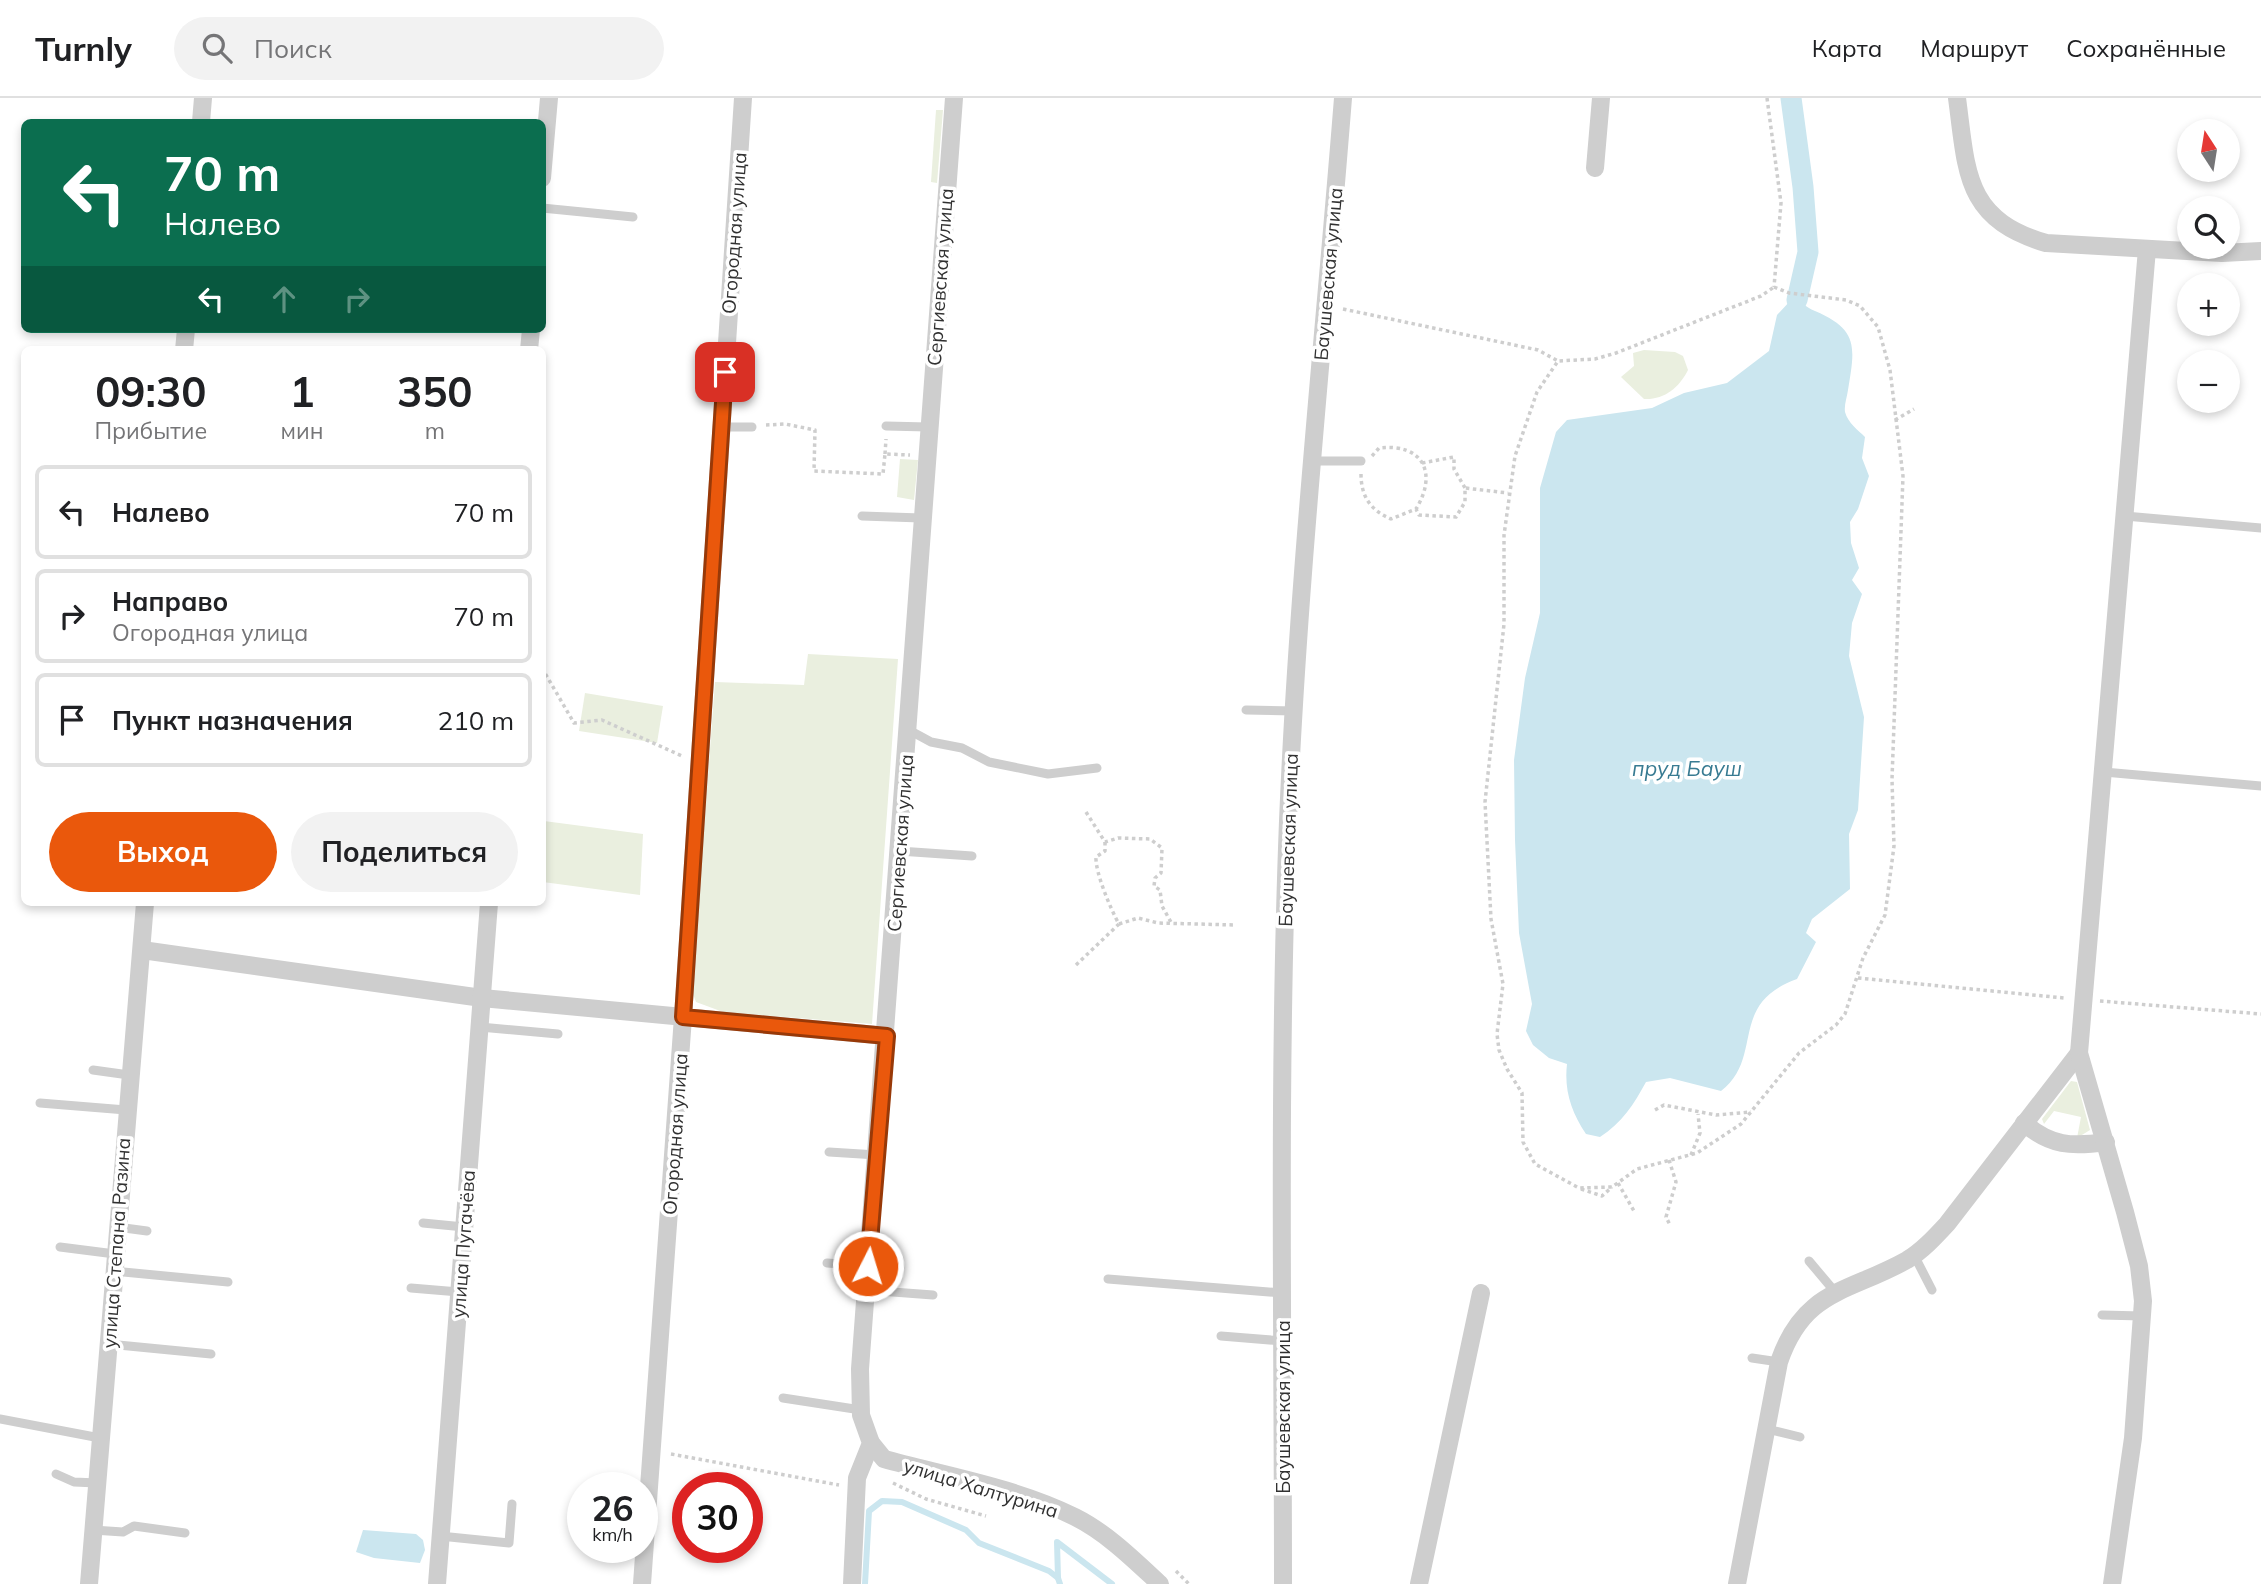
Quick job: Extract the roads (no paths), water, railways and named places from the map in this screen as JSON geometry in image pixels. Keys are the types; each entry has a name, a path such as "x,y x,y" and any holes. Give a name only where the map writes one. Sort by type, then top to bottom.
{"street":[{"path":"201,119 203,98"},
{"path":"546,132 549,98"},
{"name":"Огородная улица","path":"649,1472 683,1017 743,98"},
{"name":"Сергиевская улица","path":"871,1443 860,1410 866,1290 887,1036 921,518 954,98"},
{"name":"Баушевская улица","path":"1283,1584 1283,1005 1294,712 1310,461 1343,98"},
{"path":"1595,168 1601,98"},
{"path":"1957,98 1970,183 1984,208 2025,237 2046,243 2147,249 2222,253 2261,251"},
{"path":"2112,1584 2133,1438 2142,1315 2139,1266 2079,1053 2147,249"},
{"name":"улица Степана Разина","path":"89,1584 145,906"},
{"name":"улица Пугачёва","path":"437,1584 489,906"},
{"path":"142,950 482,998 887,1036"},
{"path":"1737,1584 1779,1362 1788,1337 1801,1316 1818,1302 1914,1255 1947,1224 2079,1053"},
{"path":"2024,1123 2042,1138 2079,1146 2106,1142"},
{"path":"1419,1584 1481,1293"},
{"path":"852,1584 858,1478 871,1443"},
{"name":"улица Халтурина","path":"871,1443 884,1459 1051,1506 1078,1518 1107,1538 1160,1584"},
{"name":"Огородная улица","path":"642,1584 643,1563"}],"lane":[{"path":"546,208 633,217"},
{"path":"886,426 928,427"},
{"path":"722,427 752,427"},
{"path":"1310,461 1362,461"},
{"path":"862,516 921,518"},
{"path":"2125,516 2261,528"},
{"path":"1246,710 1294,712"},
{"path":"907,729 931,742 962,748 989,762 1048,774 1097,768"},
{"path":"2104,772 2261,786"},
{"path":"899,851 972,856"},
{"path":"480,1027 558,1034"},
{"path":"93,1070 129,1075"},
{"path":"40,1103 126,1110"},
{"path":"829,1152 877,1155"},
{"path":"423,1223 464,1227"},
{"path":"117,1227 147,1231"},
{"path":"60,1247 114,1262 228,1282"},
{"path":"1914,1255 1932,1290"},
{"path":"1809,1261 1836,1293"},
{"path":"827,1263 868,1266"},
{"path":"1108,1279 1282,1293"},
{"path":"411,1288 459,1292"},
{"path":"866,1290 933,1295"},
{"path":"2102,1315 2142,1315"},
{"path":"1221,1336 1283,1341"},
{"path":"108,1344 211,1354"},
{"path":"1752,1358 1779,1362"},
{"path":"783,1398 860,1410"},
{"path":"0,1419 100,1438"},
{"path":"1766,1429 1800,1437"},
{"path":"56,1474 74,1482 97,1483"},
{"path":"440,1536 509,1543 512,1504"},
{"path":"93,1530 123,1532 134,1527 185,1533"}],"water":[{"name":"пруд Бауш","path":"1791,300 1840,325 1851,342 1852,362 1845,412 1851,423 1865,437 1862,458 1869,476 1858,509 1850,522 1851,543 1859,568 1852,580 1862,594 1852,623 1849,656 1864,717 1858,810 1849,834 1850,889 1812,919 1806,933 1816,942 1797,979 1775,990 1762,1002 1754,1016 1742,1063 1721,1091 1670,1078 1646,1082 1615,1126 1600,1137 1586,1134 1570,1100 1567,1064 1549,1058 1533,1045 1526,1031 1532,1004 1519,933 1514,760 1525,678 1540,613 1540,488 1556,432 1567,420 1652,408 1684,393 1727,383 1769,351 1777,315"},
{"path":"363,1530 416,1534 423,1540 425,1550 420,1563 374,1558 356,1552"}],"waterway":[{"path":"1791,98 1803,187 1808,252 1797,300"},
{"path":"865,1584 869,1511 882,1501 902,1502 966,1530 979,1543 1049,1571 1058,1578 1060,1584"},
{"path":"1058,1578 1057,1542 1112,1584"}]}
